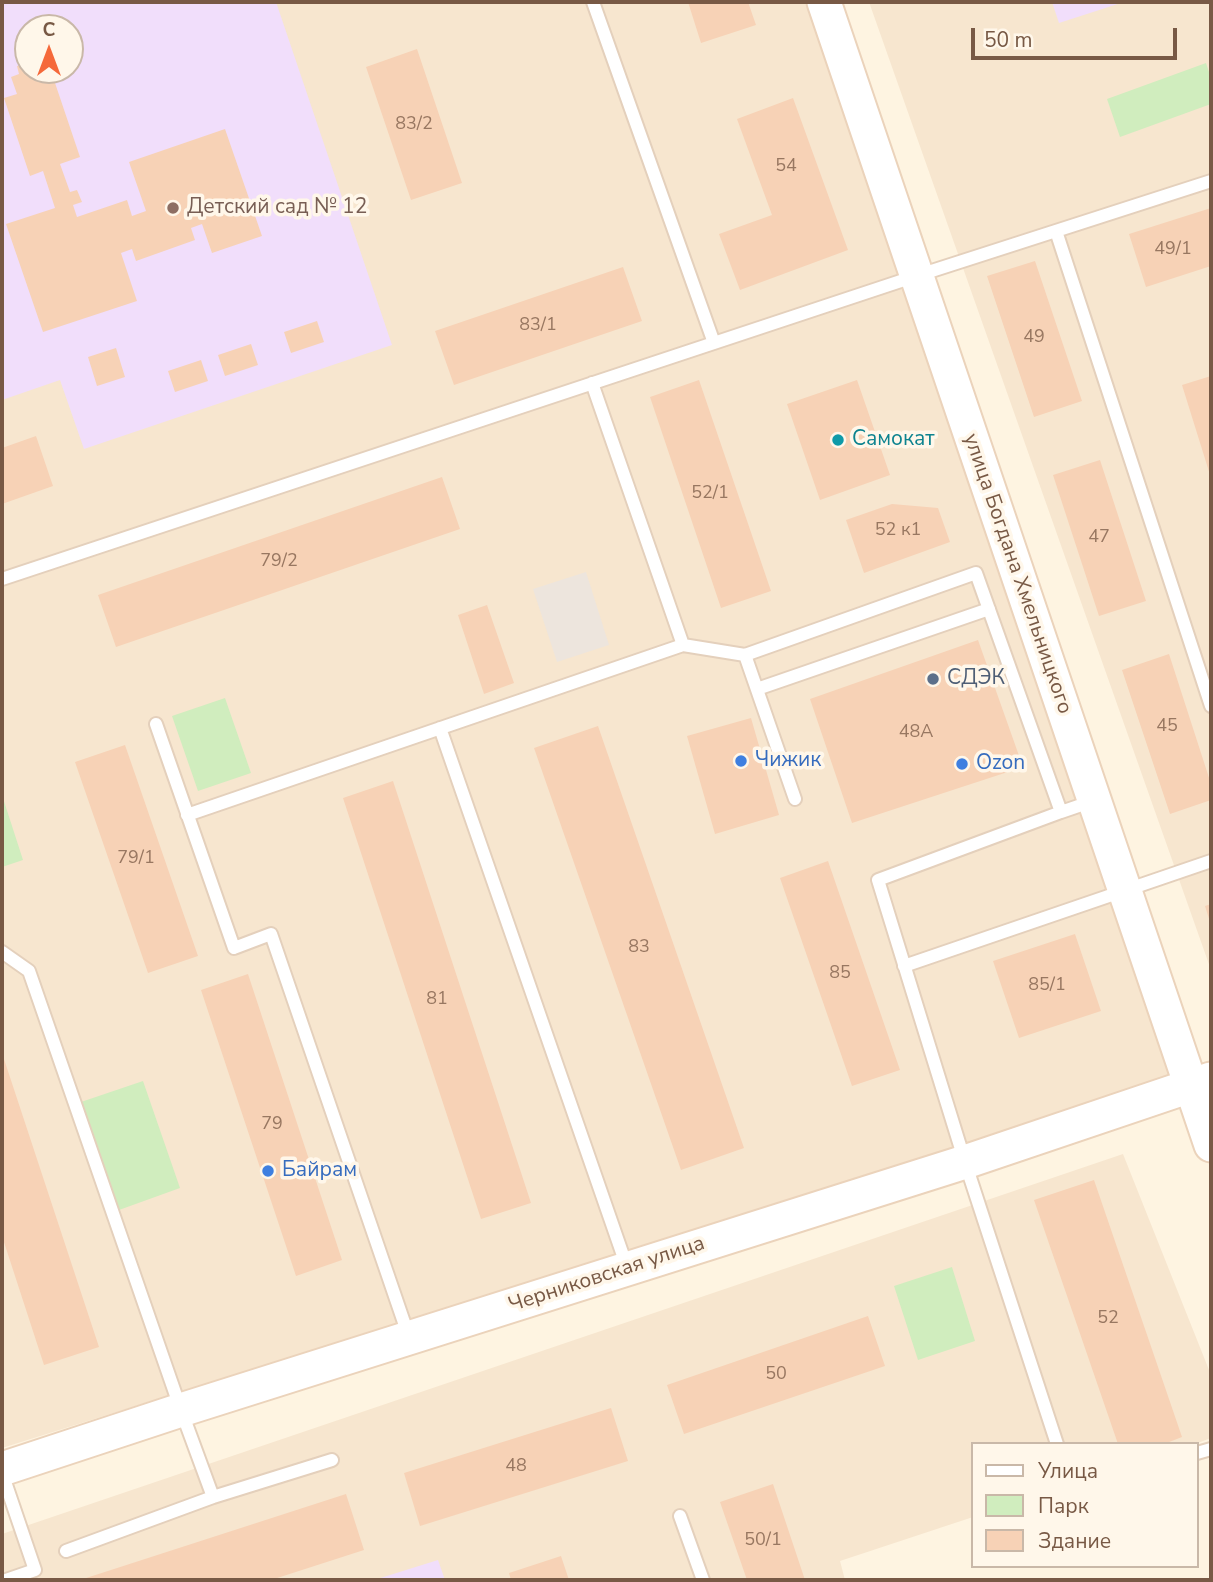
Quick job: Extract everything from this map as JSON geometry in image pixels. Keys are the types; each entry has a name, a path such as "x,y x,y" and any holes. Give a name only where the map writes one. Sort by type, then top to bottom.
{"street":[{"name":"улица Богдана Хмельницкого","path":"824,2 1124,890 1201,1083 1211,1145"},
{"name":"Черниковская улица","path":"2,1471 181,1410 965,1162 1201,1083"}],"lane":[{"path":"593,2 713,343"},
{"path":"2,579 1211,181"},
{"path":"1056,231 1211,706"},
{"path":"593,383 683,645"},
{"path":"187,815 683,645 745,655 976,573 1061,812"},
{"path":"757,689 989,609"},
{"path":"745,655 795,799"},
{"path":"156,724 234,948 271,934 410,1338"},
{"path":"440,728 628,1269"},
{"path":"1056,1442 877,880 1093,800"},
{"path":"904,966 1211,861"},
{"path":"2,952 29,971 213,1497"},
{"path":"66,1551 213,1497 332,1460"},
{"path":"2,1471 37,1575 6,1580"},
{"path":"680,1516 703,1580"}],"shaded area":[{"path":"2,2 805,2 1176,1079 2,1448"},
{"name":"Детский сад № 12","path":"2,2 276,2 392,345 84,449 60,380 2,400"},
{"path":"869,2 1211,2 1211,970"},
{"path":"1052,2 1124,2 1059,23"},
{"path":"586,572 609,645 557,662 533,589"},
{"path":"1123,1154 1211,1375 1211,1438 1199,1442 972,1442 972,1517 840,1561 845,1580 2,1580 2,1534"},
{"path":"438,1560 445,1580 374,1580"}],"green space":[{"path":"1206,63 1211,78 1211,104 1120,137 1107,99"},
{"path":"225,698 251,773 198,791 172,716"},
{"path":"2,795 23,860 2,867"},
{"path":"143,1081 180,1188 119,1210 81,1102"},
{"path":"952,1267 975,1341 918,1360 894,1286"}],"building":[{"path":"688,2 748,2 756,25 701,43"},
{"path":"417,49 462,183 411,200 366,67"},
{"path":"14,76 14,84 55,84 80,157 60,164 70,192 77,190 82,202 73,205 77,217 127,200 132,216 146,211 129,162 225,129 262,236 212,253 202,224 191,228 195,240 136,261 132,249 121,253 137,301 43,332 6,224 55,208 43,171 30,176 4,98 17,94 11,77"},
{"path":"793,98 848,250 740,290 719,234 772,215 737,119"},
{"path":"1211,208 1211,266 1146,287 1129,234"},
{"path":"1035,261 1082,401 1034,417 987,276"},
{"path":"623,267 642,321 454,385 435,331"},
{"path":"317,321 324,342 291,353 284,332"},
{"path":"251,344 258,365 225,376 218,355"},
{"path":"116,348 125,377 97,386 88,357"},
{"path":"201,360 208,381 175,392 168,371"},
{"path":"1211,376 1211,478 1182,385"},
{"path":"699,380 771,591 721,608 650,397"},
{"name":"Самокат","path":"857,380 890,475 820,500 787,404"},
{"path":"36,436 53,486 2,504 2,448"},
{"path":"1100,460 1146,601 1099,616 1053,475"},
{"path":"442,477 460,529 116,647 98,595"},
{"path":"892,504 938,508 950,542 864,573 846,520"},
{"path":"487,605 514,683 484,694 458,615"},
{"path":"978,640 1023,767 852,823 810,699"},
{"path":"1169,654 1211,784 1211,800 1170,814 1122,670"},
{"path":"751,718 779,815 715,834 687,736"},
{"path":"598,726 744,1148 681,1170 534,748"},
{"path":"125,745 198,956 148,973 75,762"},
{"path":"393,781 531,1203 481,1219 343,798"},
{"path":"828,861 900,1070 852,1086 780,878"},
{"path":"1211,904 1211,925 1205,906"},
{"path":"1075,934 1101,1011 1019,1038 993,961"},
{"path":"248,974 342,1260 296,1276 201,990"},
{"path":"2,1053 99,1347 44,1365 2,1236"},
{"path":"1094,1180 1182,1437 1169,1442 1117,1442 1034,1200"},
{"path":"868,1316 885,1366 684,1434 667,1385"},
{"path":"611,1408 628,1461 420,1526 404,1473"},
{"path":"773,1484 805,1580 747,1580 720,1502"},
{"path":"346,1494 364,1550 271,1580 80,1580"},
{"path":"561,1556 569,1580 511,1580 509,1573"}],"place":[{"name":"Детский сад № 12","path":"173,208"},
{"name":"Самокат","path":"838,440"},
{"name":"СДЭК","path":"933,679"},
{"name":"Чижик","path":"741,761"},
{"name":"Ozon","path":"962,764"},
{"name":"Байрам","path":"268,1171"}]}
